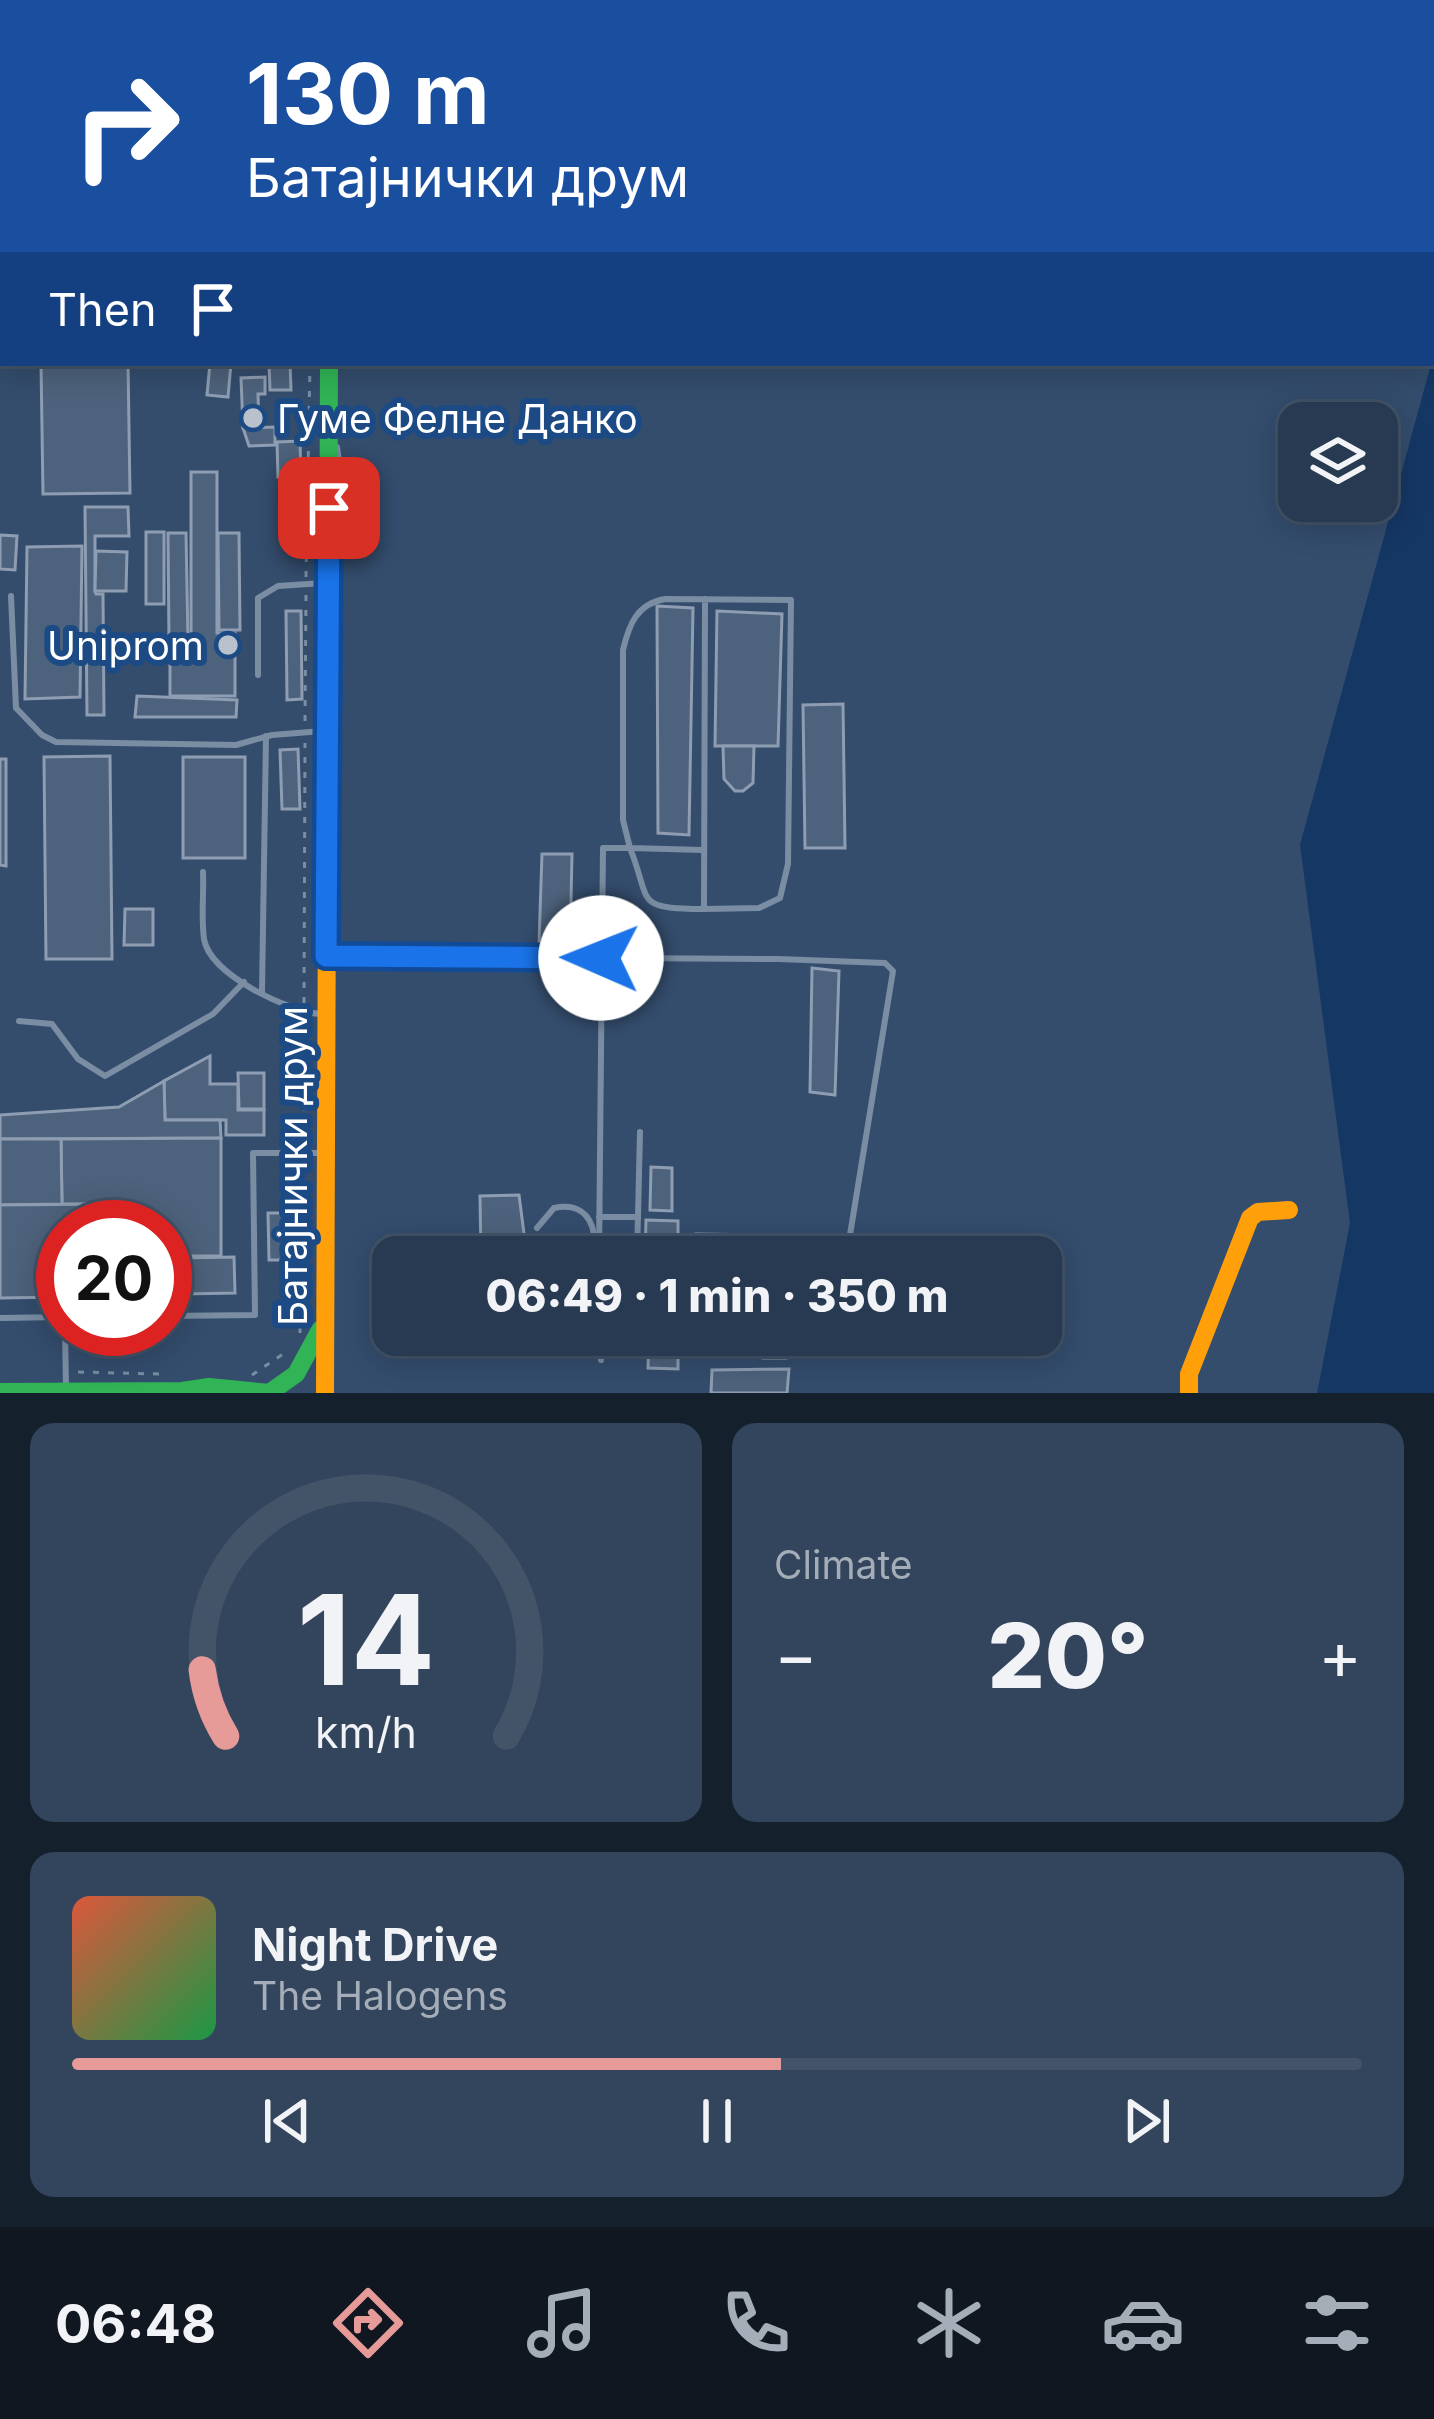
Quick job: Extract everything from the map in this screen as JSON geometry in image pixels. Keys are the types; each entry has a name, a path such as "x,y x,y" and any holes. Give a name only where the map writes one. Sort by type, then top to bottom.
{"main road":[{"name":"Батајнички друм","path":"325,1393 329,366"},
{"path":"1189,1393 1190,1374 1250,1218 1258,1212 1289,1210"},
{"path":"0,1392 53,1392 66,1382 128,1392 209,1387 270,1393 296,1374 324,1320"}],"lane":[{"path":"258,675 259,598 278,586 328,581"},
{"path":"11,596 16,708 42,735 56,742 236,745 305,729 326,731"},
{"path":"704,909 706,599"},
{"path":"790,600 784,889 780,898 768,906 704,909 651,904 643,894 630,848 623,820 623,650 638,612 650,602 790,600"},
{"path":"0,692 15,692"},
{"path":"262,992 266,736"},
{"path":"593,1236 603,848 704,850"},
{"path":"203,872 204,944 227,972 304,1012 326,1014"},
{"path":"326,956 885,964 893,971 851,1236"},
{"path":"19,1022 52,1024 78,1059 105,1076 213,1014 244,982"},
{"path":"638,1236 640,1132"},
{"path":"192,1316 255,1315 253,1153 325,1154"},
{"path":"537,1228 546,1213 564,1206 594,1219 638,1217"},
{"path":"594,1219 596,1236"},
{"path":"0,1318 36,1317"},
{"path":"601,1356 601,1360"}],"path":[{"path":"250,1376 300,1342 310,366"},
{"path":"66,1382 158,1374"}],"water":[{"path":"1434,366 1434,1393 1317,1393 1350,1223 1300,845 1388,522 1398,522 1398,485"}],"building":[{"path":"41,366 128,366 130,493 43,494"},
{"path":"210,366 231,366 228,397 207,395"},
{"path":"269,366 290,366 291,390 270,390"},
{"path":"265,377 265,394 258,394 259,427 243,428 241,378"},
{"path":"275,427 275,445 249,446 243,428"},
{"path":"300,441 301,476 278,477 277,442"},
{"path":"191,472 217,472 217,633 235,633 235,696 170,696 170,646 191,646"},
{"path":"85,507 128,507 129,536 95,536 95,591 103,594 104,715 87,715"},
{"path":"146,532 164,532 164,604 146,604"},
{"path":"168,533 186,533 188,641 169,642"},
{"path":"218,533 239,533 240,630 219,630"},
{"path":"0,535 17,536 15,570 0,569"},
{"path":"82,546 80,697 25,699 27,547"},
{"path":"96,551 127,552 126,591 95,591"},
{"path":"657,606 693,608 689,835 658,833"},
{"path":"286,611 301,611 302,699 287,700"},
{"path":"717,611 782,614 778,746 715,746"},
{"path":"137,696 237,700 236,717 135,717"},
{"path":"843,704 845,848 805,848 803,705"},
{"path":"723,746 754,746 753,783 743,791 735,791 724,779"},
{"path":"298,749 300,809 282,809 280,750"},
{"path":"110,756 112,959 46,959 44,757"},
{"path":"183,757 245,757 245,858 183,858"},
{"path":"0,759 6,759 6,866 0,865"},
{"path":"542,854 572,854 570,946 539,944"},
{"path":"125,909 153,909 153,945 124,945"},
{"path":"812,968 839,971 835,1095 810,1092"},
{"path":"210,1056 210,1084 238,1084 238,1110 264,1110 264,1135 226,1135 226,1120 165,1120 164,1081"},
{"path":"238,1073 264,1073 264,1109 239,1109"},
{"path":"164,1081 165,1120 220,1120 221,1138 0,1139 0,1115 119,1107"},
{"path":"221,1138 221,1256 192,1256 192,1200 62,1200 61,1139"},
{"path":"0,1139 61,1139 62,1200 0,1205"},
{"path":"651,1167 672,1168 672,1211 650,1210"},
{"path":"519,1195 524,1236 481,1236 480,1196"},
{"path":"0,1205 36,1205 36,1297 0,1298"},
{"path":"268,1213 284,1213 284,1260 269,1260"},
{"path":"646,1220 678,1221 678,1236 646,1236"},
{"path":"696,1234 764,1235 764,1236"},
{"path":"234,1257 235,1293 192,1294 192,1258"},
{"path":"648,1356 678,1356 678,1369 648,1368"},
{"path":"789,1369 787,1393 711,1393 712,1370"}],"traffic: fast":[{"path":"328,637 329,366"},
{"path":"269,1393 296,1374 320,1330"},
{"path":"0,1392 209,1387 270,1393"}],"traffic: slow":[{"path":"325,1393 328,637"},
{"path":"1189,1393 1189,1374 1250,1218 1258,1212 1289,1210"}],"place":[{"name":"Гуме Фелне Данко","path":"253,418"},
{"name":"Uniprom","path":"228,645"}],"route":[{"path":"329,508 326,956 601,958"}]}
